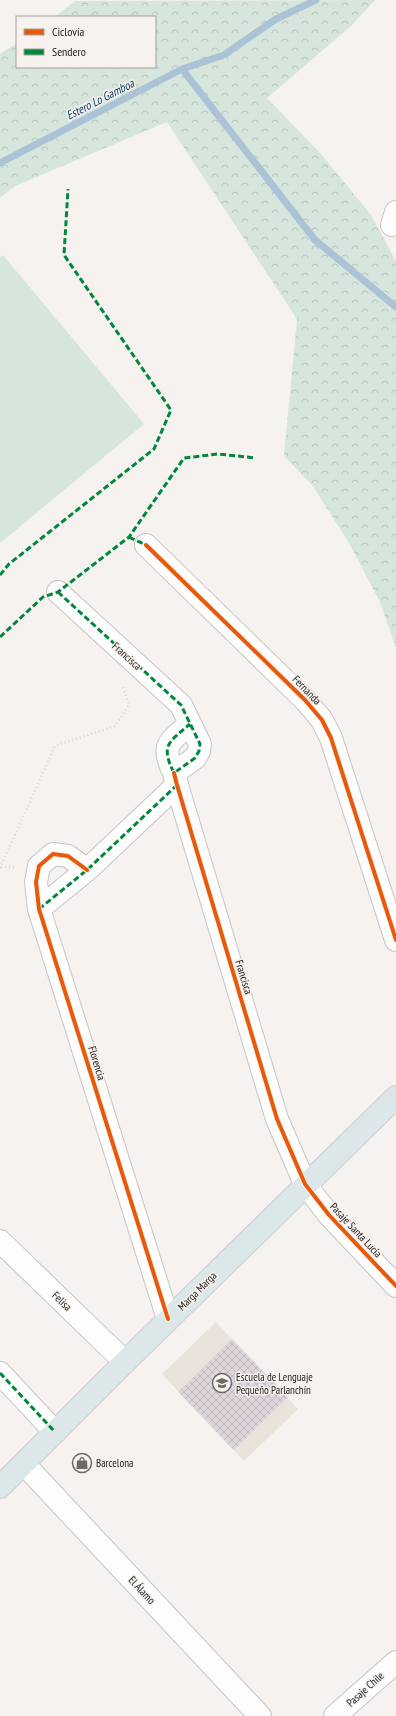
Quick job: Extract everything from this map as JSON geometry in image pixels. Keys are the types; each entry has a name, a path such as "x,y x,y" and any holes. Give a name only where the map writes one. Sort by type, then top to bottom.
{"main road":[{"name":"Marga Marga","path":"0,1487 305,1184 396,1097"}],"street":[{"name":"Fernanda","path":"146,545 305,700 322,720 331,738 396,940"},
{"name":"Francisca","path":"58,592 181,705 190,724 168,744 167,752 169,762 176,779 277,1119 305,1184"},
{"path":"39,909 87,870 176,779"},
{"name":"Florencia","path":"87,870 68,856 53,854 40,866 36,882 39,909 168,1319"},
{"name":"Pasaje Santa Lucía","path":"305,1184 329,1214 396,1286"},
{"name":"Felisa","path":"0,1241 125,1362"},
{"path":"0,1373 55,1432"},
{"name":"El Álamo","path":"24,1464 260,1716"},
{"name":"Pasaje Chile","path":"335,1716 396,1662"}],"path":[{"path":"0,868 55,746 115,726 129,705 122,683"}],"shaded area":[{"name":"Escuela de Lenguaje Pequeño Parlanchín","path":"216,1322 298,1409 244,1461 162,1374"}],"green space":[{"path":"375,0 351,26 267,98 322,155 371,215 396,261 396,648 380,602 348,541 312,485 284,456 297,319 167,122 15,186 0,198 0,54 16,44 16,68 156,68 156,16 56,16 75,1"},
{"path":"3,255 144,424 0,543 0,257"}],"building":[{"name":"Escuela de Lenguaje Pequeño Parlanchín","path":"232,1339 288,1397 234,1450 178,1392"}],"waterway":[{"name":"Estero Lo Gamboa","path":"0,163 182,69 224,55 276,19 316,0"},
{"path":"182,69 315,240 396,307"}],"marked path":[{"path":"0,575 9,564 154,449 171,410 64,255 68,189"},
{"path":"0,637 43,597 58,592 129,537 184,458 218,454 256,458"},
{"path":"129,537 146,545"},
{"path":"58,592 181,705 200,744 199,751 195,758 174,773 170,764 167,750 172,740 190,724"},
{"path":"39,909 87,870 177,785"},
{"path":"0,1373 55,1432"}],"cycle path":[{"path":"146,545 305,700 322,720 331,738 396,940"},
{"path":"174,773 277,1119 305,1184 329,1215 396,1286"},
{"path":"87,870 68,856 53,854 39,866 36,882 39,909 168,1319"}],"place":[{"name":"Escuela de Lenguaje Pequeño Parlanchín","path":"222,1383"},
{"name":"Barcelona","path":"82,1463"}]}
